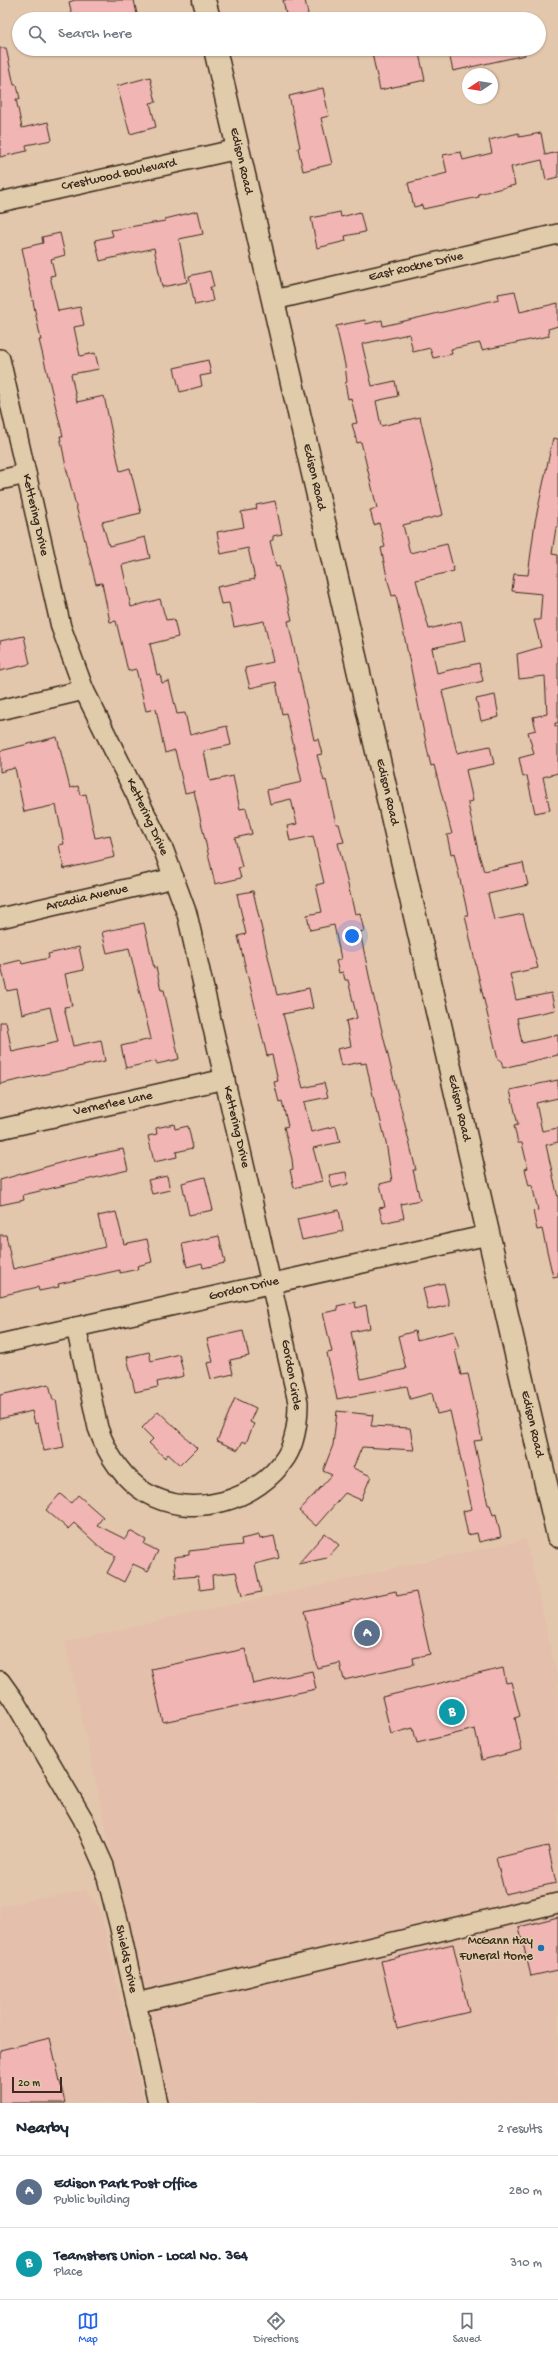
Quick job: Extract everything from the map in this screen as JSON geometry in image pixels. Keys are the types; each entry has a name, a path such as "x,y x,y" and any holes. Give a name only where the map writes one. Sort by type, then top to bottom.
{"main road":[{"path":"204,0 207,12"},
{"name":"Edison Road","path":"217,56 558,1536"}],"street":[{"name":"Crestwood Boulevard","path":"0,202 238,149"},
{"name":"East Rockne Drive","path":"274,300 558,234"},
{"name":"Kettering Drive","path":"0,359 60,627 84,690 138,797 174,878 192,932 272,1283"},
{"path":"0,480 26,474"},
{"path":"0,710 84,690"},
{"name":"Arcadia Avenue","path":"0,918 174,878"},
{"name":"Vernerlee Lane","path":"0,1129 225,1080"},
{"name":"Gordon Drive","path":"0,1344 488,1235"},
{"name":"Gordon Circle","path":"76,1327 98,1428 104,1444 118,1467 147,1493 167,1501 188,1505 227,1501 245,1495 261,1485 275,1472 286,1456 295,1433 298,1402 272,1283"},
{"name":"Shields Drive","path":"0,1681 15,1702 83,1819 104,1866 158,2103"},
{"path":"136,2003 558,1902"}],"shaded area":[{"path":"526,1539 558,1680 558,2103 167,2103 65,1642"},
{"path":"85,1890 100,1908 144,2103 0,2103 0,1906"}],"building":[{"path":"75,0 134,0 137,12 71,12 69,2"},
{"path":"283,0 305,0 308,12 286,12"},
{"path":"0,48 6,48 14,85 17,85 20,99 16,99 22,128 48,122 52,140 26,145 27,151 0,157"},
{"path":"373,56 420,56 425,80 380,90"},
{"path":"450,56 520,56 462,68 453,71"},
{"path":"150,77 156,102 150,103 156,127 130,134 117,86"},
{"path":"323,88 329,116 321,118 332,164 303,171 298,148 300,147 289,96"},
{"path":"519,133 519,137 541,133 545,155 558,152 558,177 546,180 542,160 511,167 515,185 478,194 479,197 423,209 422,205 414,207 408,183 447,173 443,155 461,152 463,160 492,153 489,140"},
{"path":"198,211 203,234 179,239 187,282 162,287 154,248 100,261 95,240 113,236 111,230 165,221 165,219"},
{"path":"340,212 341,217 360,212 365,232 345,236 346,241 317,248 311,218"},
{"path":"60,233 65,255 51,259 55,275 50,276 58,311 80,307 84,325 74,327 80,356 95,353 99,369 71,374 77,402 104,396 120,471 130,468 141,513 102,522 109,546 145,537 150,558 122,565 131,607 160,599 166,620 174,619 178,637 150,644 157,675 160,674 162,683 169,681 177,714 185,713 190,735 227,726 231,745 204,751 210,781 233,776 240,809 246,808 252,834 235,838 242,867 238,868 241,878 215,884 194,791 185,793 175,750 165,753 156,709 146,711 136,669 128,671 116,621 110,622 102,583 96,584 66,467 60,436 63,436 39,340 41,340 22,248 43,243 42,237"},
{"path":"210,271 214,287 210,287 213,301 195,305 189,276"},
{"path":"515,291 520,312 558,303 558,326 548,329 549,336 482,350 480,343 451,349 452,354 433,358 430,348 413,352 409,334 362,344 372,386 395,381 398,396 376,401 381,426 420,417 443,515 403,525 410,553 447,544 454,571 416,580 429,629 461,621 465,641 432,648 437,673 479,663 483,681 442,691 457,753 490,746 494,764 466,770 473,801 468,802 468,804 479,855 484,871 523,863 528,885 488,894 494,920 523,914 538,968 510,974 516,1000 551,993 555,1010 517,1018 522,1043 558,1035 558,1055 503,1068 501,1060 498,1060 474,957 465,915 468,915 454,853 451,854 447,835 452,834 434,765 431,766 396,595 392,596 387,577 381,548 385,547 379,523 374,525 370,510 377,508 361,442 357,443 352,424 357,423 351,398 348,399 345,383 347,382 345,365 336,326 365,320 366,324 382,320 383,326 499,299 498,294"},
{"path":"208,360 211,374 200,376 202,386 180,392 174,368"},
{"path":"553,438 558,439 558,527 556,527 552,554 558,555 558,723 555,723 555,726 558,726 558,773 543,777 550,810 535,813 527,776 523,777 519,758 534,754 528,732 536,730 533,717 547,714 545,676 519,679 517,654 541,647 534,620 540,620 542,594 512,591 514,574 528,575 535,522"},
{"path":"275,501 282,534 273,536 273,540 270,541 276,567 279,566 292,620 288,621 314,740 318,739 322,754 317,755 324,781 326,780 336,824 339,824 344,842 338,843 355,914 360,913 364,931 360,932 372,990 416,1170 413,1170 420,1200 401,1204 404,1218 383,1223 379,1208 385,1207 380,1184 392,1181 386,1142 379,1114 377,1114 366,1063 361,1064 361,1062 341,1066 337,1049 351,1046 346,1021 357,1018 348,980 345,980 343,972 339,973 336,961 341,959 334,925 310,930 307,915 322,912 316,885 324,883 313,836 290,841 287,826 297,824 291,799 270,804 267,790 302,782 286,713 282,714 276,682 250,688 245,668 273,662 264,621 234,627 229,603 221,604 217,587 255,579 248,548 221,554 217,532 244,527 241,512 257,509 256,505"},
{"path":"24,636 30,664 0,671 0,641"},
{"path":"495,695 499,717 481,721 476,699"},
{"path":"57,737 70,788 78,786 80,795 86,794 95,838 110,835 115,857 64,869 59,845 64,844 56,805 24,812 15,768 0,772 0,751"},
{"path":"253,891 277,995 309,988 313,1008 283,1014 303,1088 324,1083 328,1097 304,1102 311,1132 336,1126 340,1142 313,1148 322,1181 294,1188 290,1170 293,1169 292,1159 284,1127 288,1126 282,1101 279,1102 274,1082 278,1081 272,1055 267,1056 238,936 246,934 237,894"},
{"path":"144,923 154,968 156,967 161,990 164,990 179,1059 157,1064 156,1061 126,1068 121,1046 151,1039 129,948 107,953 102,932"},
{"path":"79,947 84,970 65,974 72,1006 64,1007 73,1046 101,1040 105,1061 0,1084 0,1022 6,1022 12,1052 58,1042 50,1007 22,1014 17,989 7,991 1,965 21,960 22,964 49,958 48,954"},
{"path":"558,1080 558,1098 536,1103 542,1131 558,1128 558,1142 546,1145 558,1198 558,1276 553,1277 542,1229 537,1230 533,1211 538,1210 532,1185 529,1186 525,1169 528,1168 522,1143 518,1143 514,1126 518,1125 510,1090"},
{"path":"174,1124 175,1129 188,1126 193,1148 176,1152 177,1157 154,1162 148,1136 157,1134 156,1128"},
{"path":"123,1149 128,1170 23,1195 24,1200 0,1205 0,1180 70,1160"},
{"path":"346,1172 348,1184 332,1188 329,1175"},
{"path":"167,1176 170,1190 152,1194 148,1180"},
{"path":"205,1177 213,1210 189,1215 182,1183"},
{"path":"339,1210 343,1231 302,1240 297,1219"},
{"path":"116,1212 124,1244 147,1239 152,1262 137,1266 138,1269 120,1273 120,1270 58,1284 59,1287 39,1291 38,1287 0,1296 0,1235 6,1235 13,1269 105,1247 98,1216"},
{"path":"219,1236 225,1263 203,1268 202,1263 187,1267 182,1244"},
{"path":"444,1283 449,1305 428,1310 423,1288"},
{"path":"355,1302 356,1308 366,1305 370,1328 351,1332 361,1379 406,1369 398,1336 415,1331 417,1340 454,1331 459,1349 455,1350 461,1375 468,1374 482,1440 474,1441 488,1505 490,1505 493,1515 496,1514 501,1537 479,1542 477,1533 468,1535 463,1511 472,1509 450,1411 437,1414 432,1393 410,1399 407,1386 337,1399 327,1353 332,1352 323,1313 338,1310 337,1306"},
{"path":"243,1331 249,1356 230,1360 233,1374 211,1379 207,1363 213,1362 207,1339"},
{"path":"149,1352 151,1361 179,1354 184,1376 157,1382 158,1387 135,1392 127,1357"},
{"path":"49,1384 53,1400 56,1400 64,1447 44,1451 38,1423 35,1424 32,1411 0,1419 0,1395"},
{"path":"235,1398 256,1408 250,1422 254,1424 246,1443 243,1441 238,1450 217,1441"},
{"path":"158,1411 197,1448 180,1465 168,1454 165,1458 149,1443 153,1439 142,1428"},
{"path":"337,1411 373,1415 371,1426 410,1428 414,1450 362,1447 353,1468 371,1476 361,1500 345,1493 316,1526 299,1511 332,1475 323,1471 333,1445"},
{"path":"60,1494 71,1503 78,1495 103,1517 97,1525 125,1539 130,1531 146,1540 144,1544 158,1551 148,1571 133,1564 124,1582 107,1573 116,1556 103,1550 74,1523 68,1529 46,1510"},
{"path":"325,1533 339,1545 327,1558 298,1564"},
{"path":"259,1535 260,1539 274,1536 279,1558 255,1564 261,1592 242,1596 236,1572 212,1575 213,1588 200,1590 198,1576 176,1578 174,1557 189,1555 189,1551 242,1545 241,1539"},
{"path":"396,1591 397,1596 416,1592 430,1654 413,1658 414,1664 344,1680 340,1663 317,1668 304,1611"},
{"path":"245,1649 253,1684 312,1671 316,1689 163,1722 151,1669"},
{"path":"503,1668 506,1683 511,1682 520,1716 515,1718 522,1750 482,1760 475,1729 417,1743 413,1728 391,1734 382,1697"},
{"path":"548,1846 556,1883 505,1894 496,1858"},
{"name":"McGann Hay Funeral Home","path":"558,1917 558,1970 531,1976 519,1927"},
{"path":"453,1944 469,2012 397,2029 381,1961"},
{"path":"50,2038 65,2103 0,2103 0,2050"}],"place":[{"name":"Edison Park Post Office","path":"367,1633"},
{"name":"Teamsters Union - Local No. 364","path":"452,1712"},
{"name":"McGann Hay Funeral Home","path":"541,1948"}]}
